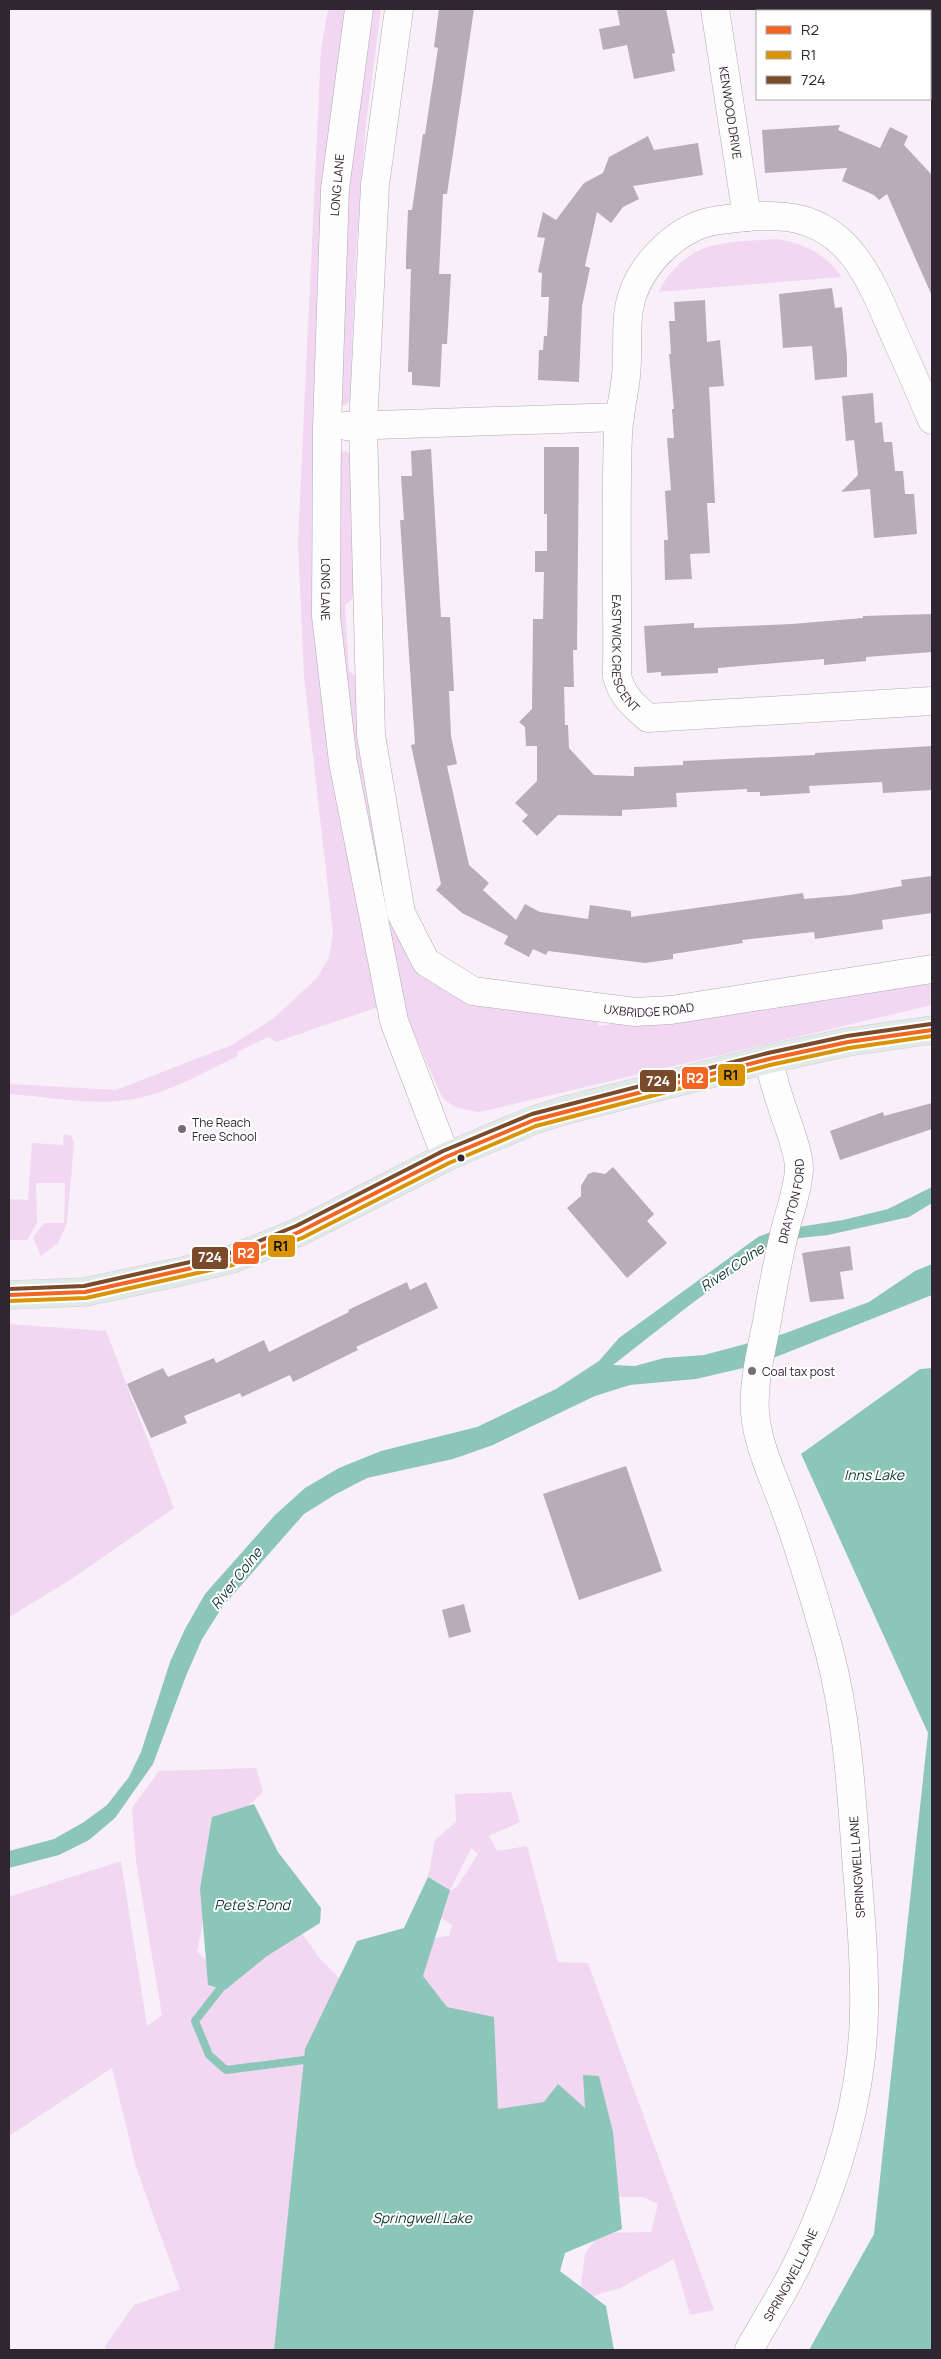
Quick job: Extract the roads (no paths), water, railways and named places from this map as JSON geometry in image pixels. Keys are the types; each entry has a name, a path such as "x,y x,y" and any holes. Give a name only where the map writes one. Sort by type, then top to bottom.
{"main road":[{"path":"9,1295 84,1292 232,1259 299,1232 446,1157 534,1120 566,1110 769,1059 848,1042 932,1030"}],"street":[{"name":"LONG LANE","path":"360,9 335,189 327,427 326,616 343,762 394,1020 446,1157"},
{"path":"363,426 375,185 399,9"},
{"name":"KENWOOD DRIVE","path":"715,9 747,217"},
{"name":"EASTWICK CRESCENT","path":"929,404 871,282 846,246 832,234 799,219 776,216 747,217 708,222 693,227 677,237 662,251 640,278 632,297 629,315 626,375 620,417 617,676 620,689 634,707 648,718 932,701"},
{"path":"327,427 620,417"},
{"name":"UXBRIDGE ROAD","path":"363,426 371,735 401,913 426,962 473,991 635,1012 670,1010 932,969"},
{"name":"DRAYTON FORD","path":"757,1374 780,1248 796,1189 799,1169 798,1155 772,1077 769,1059"},
{"name":"SPRINGWELL LANE","path":"749,2350 784,2290 802,2254 819,2217 833,2177 853,2105 859,2068 864,2013 862,1930 846,1726 812,1590 798,1544 762,1447 755,1416 754,1396 757,1374"}],"water":[{"name":"River Colne","path":"932,1187 932,1203 909,1217 828,1235 800,1238 771,1246 691,1304 613,1365 635,1366 664,1358 704,1355 783,1334 869,1302 915,1271 932,1264 932,1295 756,1365 696,1379 630,1385 595,1396 493,1445 453,1459 367,1478 304,1514 223,1606 202,1639 153,1764 115,1818 89,1840 59,1855 9,1868 9,1851 54,1839 84,1822 107,1805 129,1777 141,1752 170,1662 185,1629 205,1594 275,1515 305,1488 339,1468 381,1451 477,1427 556,1389 599,1361 619,1338 758,1237 773,1231 843,1220 888,1209"},
{"name":"Inns Lake","path":"932,1368 932,2350 809,2350 874,2234 928,1733 801,1454 920,1369"},
{"name":"Pete's Pond","path":"254,1804 278,1852 321,1908 320,1923 267,1956 225,1990 208,1985 200,1889 212,1817"},
{"name":"Springwell Lake","path":"428,1877 450,1890 423,1976 447,2007 494,2017 498,2109 544,2102 558,2084 585,2108 583,2075 599,2076 613,2132 622,2229 565,2253 560,2271 606,2306 614,2350 274,2350 305,2049 357,1941 404,1928"}],"waterway":[{"path":"220,1989 195,2021 209,2055 226,2070 304,2060"}],"place":[{"name":"The Reach Free School","path":"182,1129"},
{"name":"Coal tax post","path":"752,1371"}]}
